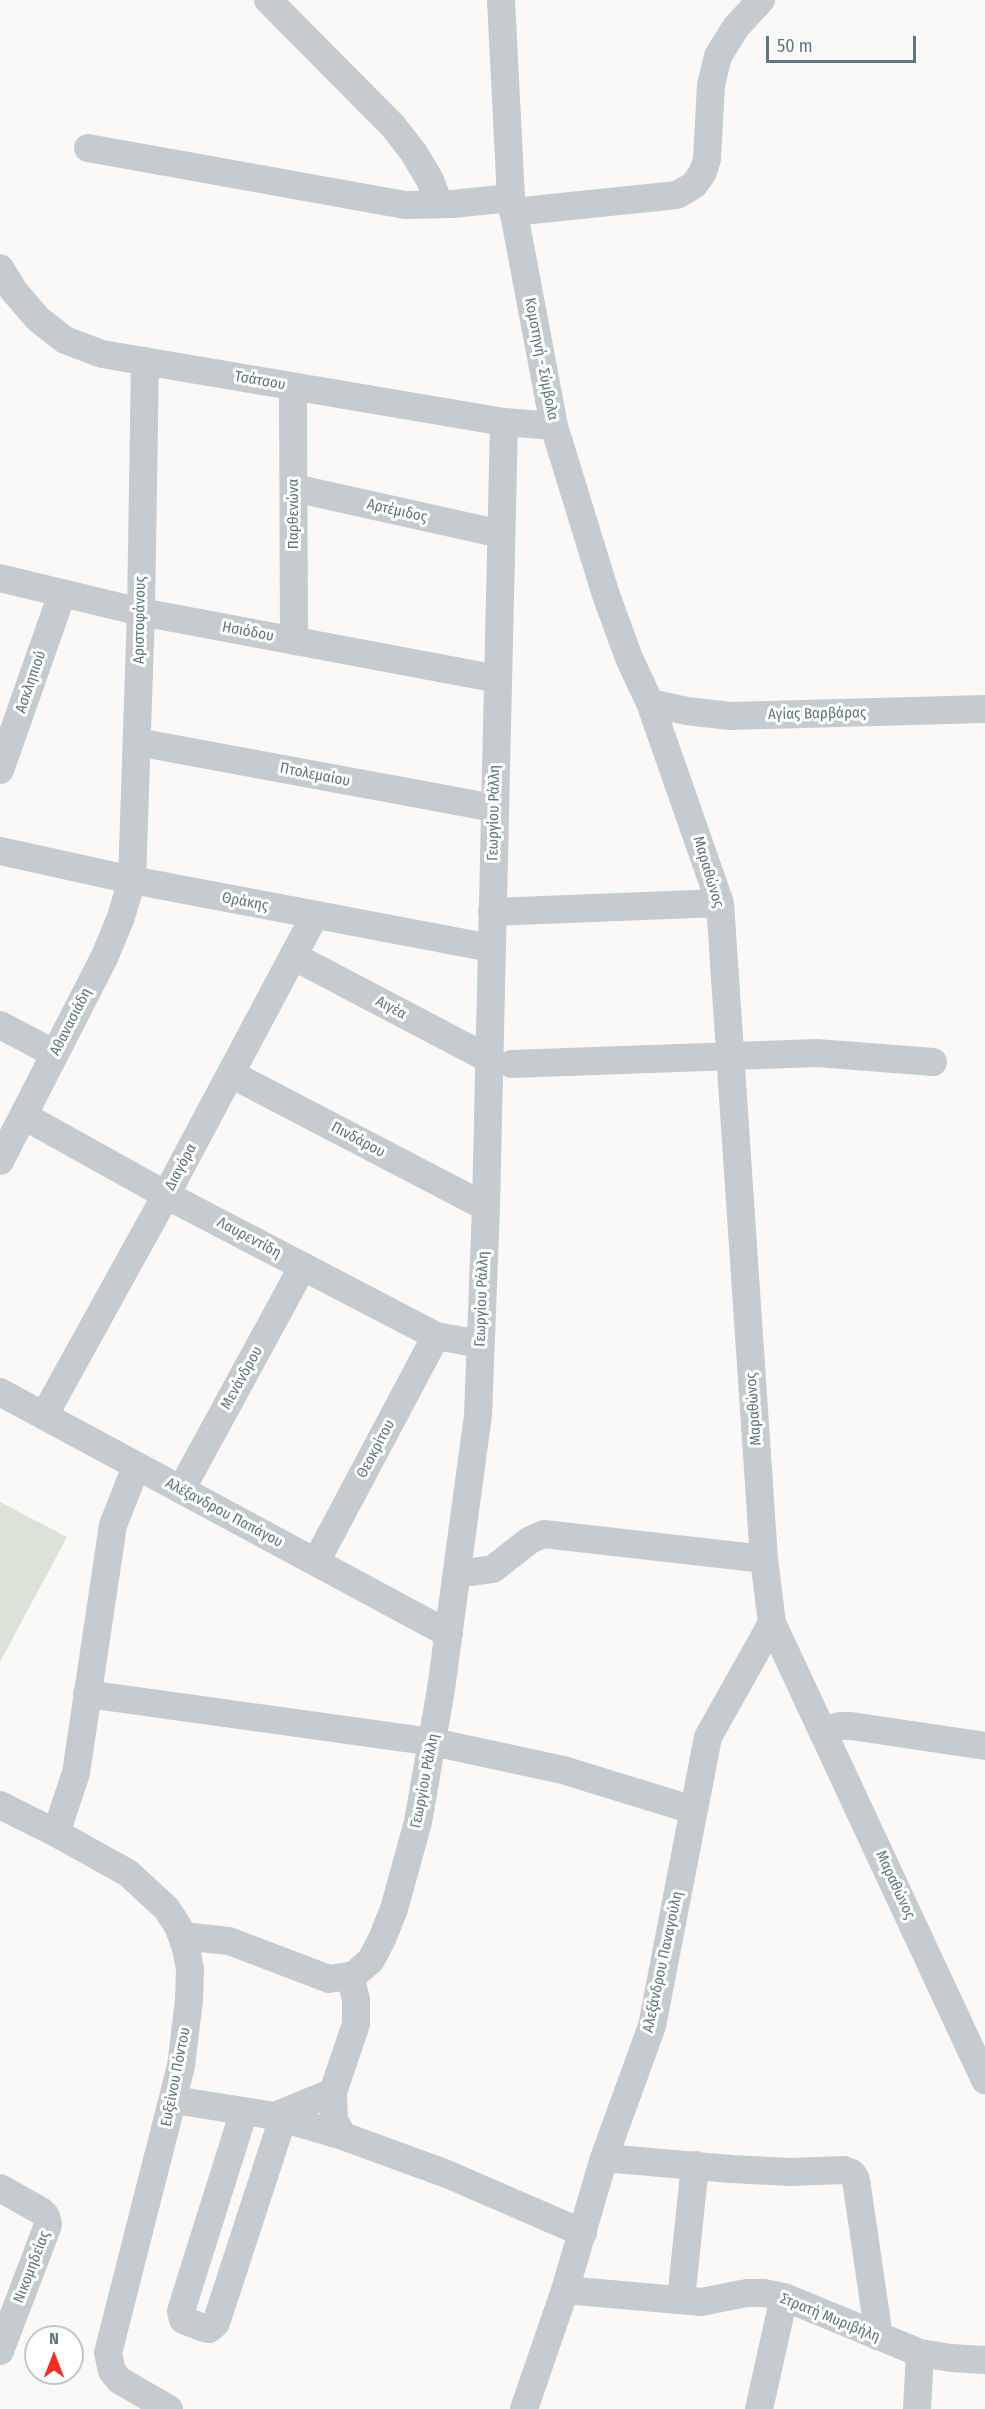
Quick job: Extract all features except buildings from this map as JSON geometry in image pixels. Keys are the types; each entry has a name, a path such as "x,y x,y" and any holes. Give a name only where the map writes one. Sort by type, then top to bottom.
{"street":[{"path":"268,0 393,126 414,153 430,180 439,204"},
{"name":"Κομοτηνή - Σύμβολα","path":"501,0 512,205 554,426 606,595 650,703"},
{"path":"88,148 405,205 512,205 677,195 694,185 703,172 707,159 711,85 717,57 736,27 761,0"},
{"name":"Τσάτσου","path":"5,289 65,340 102,354 504,422 554,426"},
{"name":"Αριστοφάνους","path":"132,880 141,612 145,361"},
{"name":"Παρθενώνα","path":"293,387 294,641"},
{"name":"Γεωργίου Ράλλη","path":"350,1977 363,1969 375,1955 394,1909 418,1822 449,1634 478,1415 486,1207 500,1061 490,948 504,422"},
{"name":"Αρτέμιδος","path":"294,488 501,534"},
{"name":"Ησιόδου","path":"0,578 141,612 498,679"},
{"name":"Ασκληπιού","path":"0,770 62,594"},
{"name":"Αγίας Βαρβάρας","path":"650,703 687,711 730,716 985,709"},
{"name":"Μαραθώνος","path":"650,703 720,903 764,1559 772,1623 985,2080"},
{"name":"Πτολεμαίου","path":"137,742 494,808"},
{"name":"Θράκης","path":"0,851 132,880 490,948"},
{"name":"Αθανασιάδη","path":"0,1161 105,956 121,917 132,880"},
{"path":"492,912 720,903"},
{"name":"Διαγόρα","path":"44,1416 166,1195 315,915"},
{"name":"Αιγέα","path":"293,956 500,1061"},
{"path":"0,1025 55,1054"},
{"path":"500,1061 731,1057 817,1053 933,1062"},
{"name":"Πινδάρου","path":"231,1074 486,1207"},
{"name":"Λαυρεντίδη","path":"24,1116 166,1195 436,1336 480,1344"},
{"name":"Μενάνδρου","path":"181,1490 303,1266"},
{"name":"Θεοκρίτου","path":"316,1562 436,1336"},
{"name":"Αλέξανδρου Παπάγου","path":"0,1392 449,1634"},
{"path":"56,1833 74,1781 113,1525 136,1467"},
{"path":"457,1574 493,1569 530,1540 544,1534 764,1559"},
{"name":"Αλεξάνδρου Παναγούλη","path":"524,2409 566,2290 604,2158 652,2026 708,1737 772,1623"},
{"path":"87,1694 432,1742 563,1770 693,1810"},
{"path":"823,1731 840,1726 851,1726 985,1746"},
{"name":"Ευξείνου Πόντου","path":"0,1805 113,1864 142,1884 166,1908 182,1936 190,1969 185,2043 174,2100 108,2353 112,2371 119,2380 169,2409"},
{"path":"182,1936 230,1941 324,1977 335,1979 350,1977 356,2000 356,2024 333,2092 334,2120 343,2136"},
{"path":"244,2111 181,2311 183,2320 209,2329 216,2323 279,2117 333,2092"},
{"path":"174,2100 279,2117 343,2136 447,2174 583,2233"},
{"path":"604,2158 790,2172 844,2170 852,2173 856,2180 879,2337"},
{"path":"681,2300 694,2165"},
{"name":"Νικομηδείας","path":"0,2188 46,2216 48,2225 0,2351"},
{"name":"Στρατή Μυριβήλη","path":"566,2290 705,2302 756,2292 784,2297 920,2353 985,2360"},
{"path":"759,2409 784,2297"},
{"path":"917,2409 920,2353"}],"shaded area":[{"path":"0,1502 67,1537 0,1662"}]}
